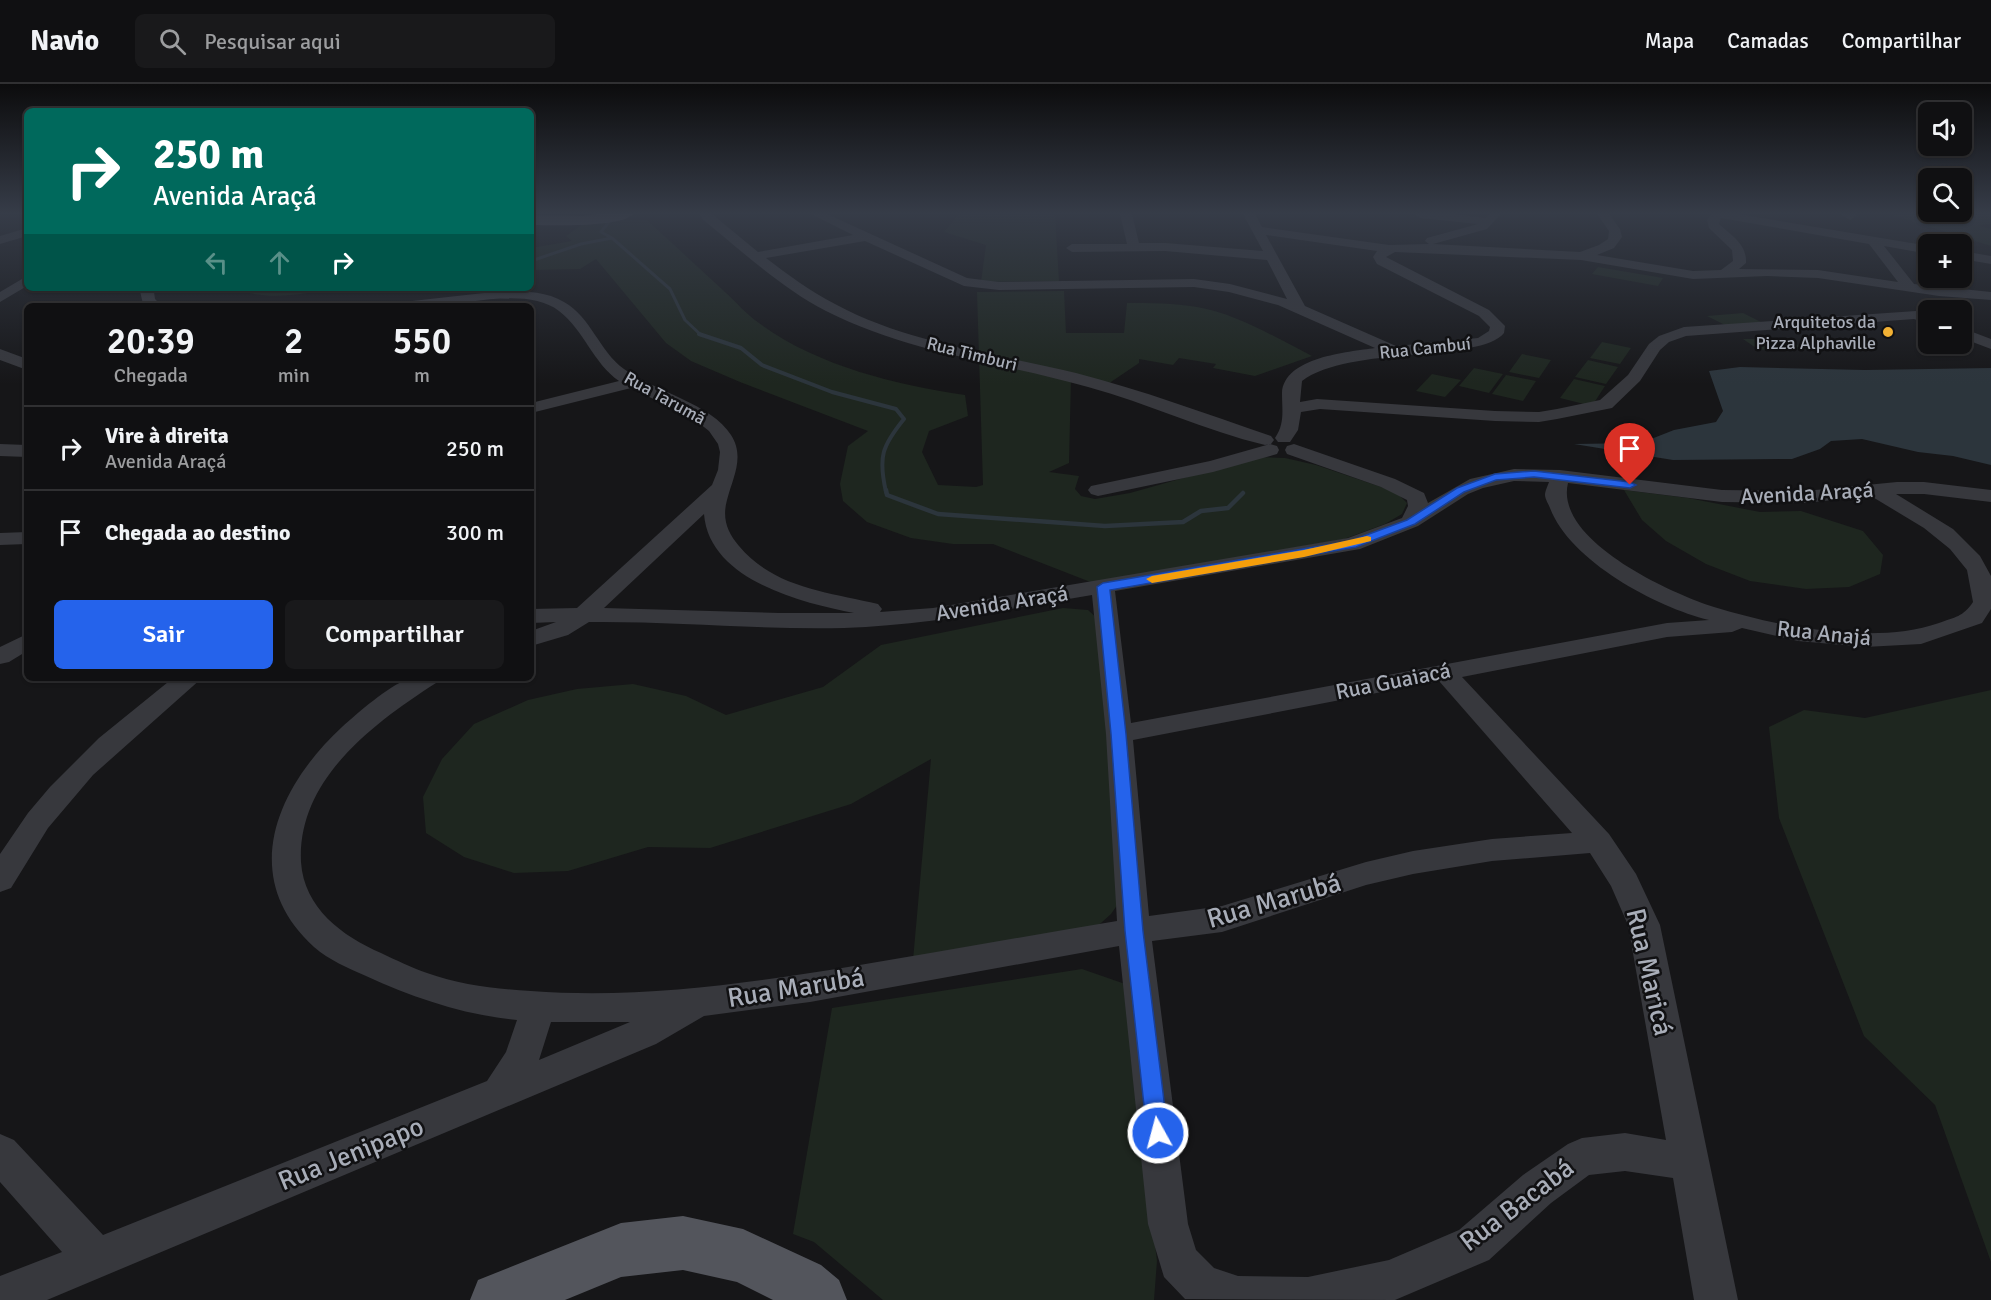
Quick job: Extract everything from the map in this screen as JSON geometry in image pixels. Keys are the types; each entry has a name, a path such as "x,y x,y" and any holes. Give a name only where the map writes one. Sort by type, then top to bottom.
{"main road":[{"path":"498,1300 621,1250 683,1243 743,1256 801,1285 819,1300"}],"street":[{"name":"Rua Timburi","path":"777,271 816,299 863,322 890,332 944,348 1115,389 1430,496"},
{"path":"938,271 953,278 981,285 1194,284 1230,288 1264,296 1396,351"},
{"path":"1279,271 1300,310"},
{"name":"Rua Cambuí","path":"1278,445 1293,423 1291,384 1297,375 1308,368 1325,362 1396,351 1482,342 1492,338 1498,326 1484,313 1401,271"},
{"path":"1662,271 1686,275 1767,272 1818,274 1910,288 1991,296"},
{"path":"1722,275 1728,271"},
{"path":"1760,271 1767,272"},
{"path":"1897,271 1910,288"},
{"path":"0,298 24,282"},
{"path":"1264,296 1292,293"},
{"name":"Rua Tarumã","path":"438,303 497,296 539,299 556,303 568,310 599,354 616,370 664,399 689,408 720,430 728,446 728,466 719,489 714,516 720,535 732,554 781,587 828,601 876,610 933,615"},
{"path":"1293,402 1309,407 1317,404 1539,417 1605,404 1634,378 1654,347 1664,339 1684,332 1918,316"},
{"path":"1972,337 1991,344"},
{"path":"0,354 24,364"},
{"path":"534,407 634,382"},
{"path":"1098,490 1213,466 1278,445"},
{"path":"0,450 24,451"},
{"name":"Avenida Araçá","path":"534,616 826,621 933,615 1352,544 1411,522 1430,496 1514,475 1560,476 1722,496 1756,498 1805,497 1924,488 1991,496"},
{"name":"Rua Anajá","path":"1560,476 1555,495 1565,521 1582,542 1615,569 1654,590 1706,612 1748,624 1798,634 1865,640 1921,638 1985,610 1978,571 1954,540 1918,515 1874,490"},
{"path":"534,638 560,630 583,615 669,538 719,489"},
{"path":"669,538 686,534 720,535"},
{"path":"0,539 24,538"},
{"path":"741,618 769,606 777,597 781,587"},
{"name":"Rua Bacabá","path":"1103,587 1119,734 1134,931 1168,1224 1179,1262 1200,1284 1238,1298 1308,1299 1390,1281 1474,1245 1537,1189 1582,1157 1625,1152 1689,1162"},
{"name":"Rua Guaiacá","path":"1667,630 1706,612"},
{"name":"Rua Guaiacá","path":"1119,734 1667,630 1748,624"},
{"name":"Rua Maricá","path":"1444,672 1599,842 1625,882 1644,925 1716,1300"},
{"path":"0,880 15,851 69,782 129,724 185,681"},
{"name":"Rua Marubá","path":"422,681 391,699 355,729 316,770 292,815 286,861 294,899 325,938 384,973 453,995 539,1008 620,1008 699,1004 1048,948 1134,931 1217,920 1280,903 1383,868 1452,854 1599,842"},
{"name":"Rua Jenipapo","path":"0,1298 643,1033 699,1004"},
{"path":"500,1093 521,1059 539,1008"},
{"path":"0,1153 96,1259"}],"shaded area":[{"path":"606,271 702,271 754,319 806,351 831,362 884,379 965,395 968,416 929,431 922,452 938,485 976,487 983,485 977,292 1064,291 1066,333 1124,333 1127,303 1180,305 1212,310 1256,327 1312,356 1255,376 1213,368 1216,364 1179,358 1173,365 1139,359 1139,363 1105,386 1071,378 1069,463 1049,472 1079,476 1075,489 1081,496 1095,499 1130,493 1258,457 1285,458 1316,465 1396,492 1407,503 1402,514 1385,524 1344,539 1093,583 993,544 953,544 911,538 867,522 843,501 840,484 848,446 868,431 691,361 666,343"},
{"path":"983,271 1058,271 1059,281 981,282"},
{"path":"1595,271 1620,271 1663,278 1658,286 1592,274"},
{"path":"243,291 316,291 285,296"},
{"path":"1743,313 1763,323 1727,326 1707,316"},
{"path":"1743,339 1788,339 1804,349 1759,350"},
{"path":"1602,342 1631,348 1620,364 1590,358"},
{"path":"1522,354 1551,360 1539,378 1509,372"},
{"path":"1588,360 1618,367 1606,384 1575,377"},
{"path":"1740,367 1865,370 1991,368 1991,465 1862,439 1831,441 1820,449 1792,459 1673,460 1574,444 1641,443 1674,430 1716,422 1723,411 1709,371"},
{"path":"1474,368 1503,374 1489,393 1459,386"},
{"path":"1432,374 1461,380 1445,397 1416,391"},
{"path":"1506,375 1536,381 1523,401 1492,394"},
{"path":"1574,379 1605,386 1592,406 1560,398"},
{"path":"1624,490 1688,498 1760,512 1801,511 1863,531 1883,555 1880,574 1849,587 1806,589 1750,581 1706,564 1666,541 1642,520"},
{"path":"1063,608 1088,610 1100,621 1124,895 1111,914 1092,931 913,960 931,759 851,804 710,848 648,847 568,871 514,873 464,857 426,833 423,797 442,759 474,724 528,700 577,689 633,684 686,696 726,715 823,687 881,645"},
{"path":"1991,690 1991,1262 1935,1105 1864,1036 1779,818 1769,727 1804,710 1865,718"},
{"path":"1082,969 1125,984 1157,1261 1154,1300 883,1300 814,1242 793,1234 832,1008"}],"waterway":[{"path":"649,271 670,289 685,320 700,334"},
{"path":"700,334 741,348 762,365 832,392 896,409 904,419 884,452 882,470 886,492"},
{"path":"886,490 887,495 938,514 1105,526 1183,522 1201,511 1228,508 1243,493"}],"slow traffic":[{"path":"1152,579 1304,554 1367,539"}],"place":[{"name":"Arquitetos da Pizza Alphaville","path":"1888,332"}],"route":[{"path":"1158,1133 1134,931 1119,734 1103,587 1352,544 1411,522 1461,490 1495,477 1534,474 1630,485"}]}
